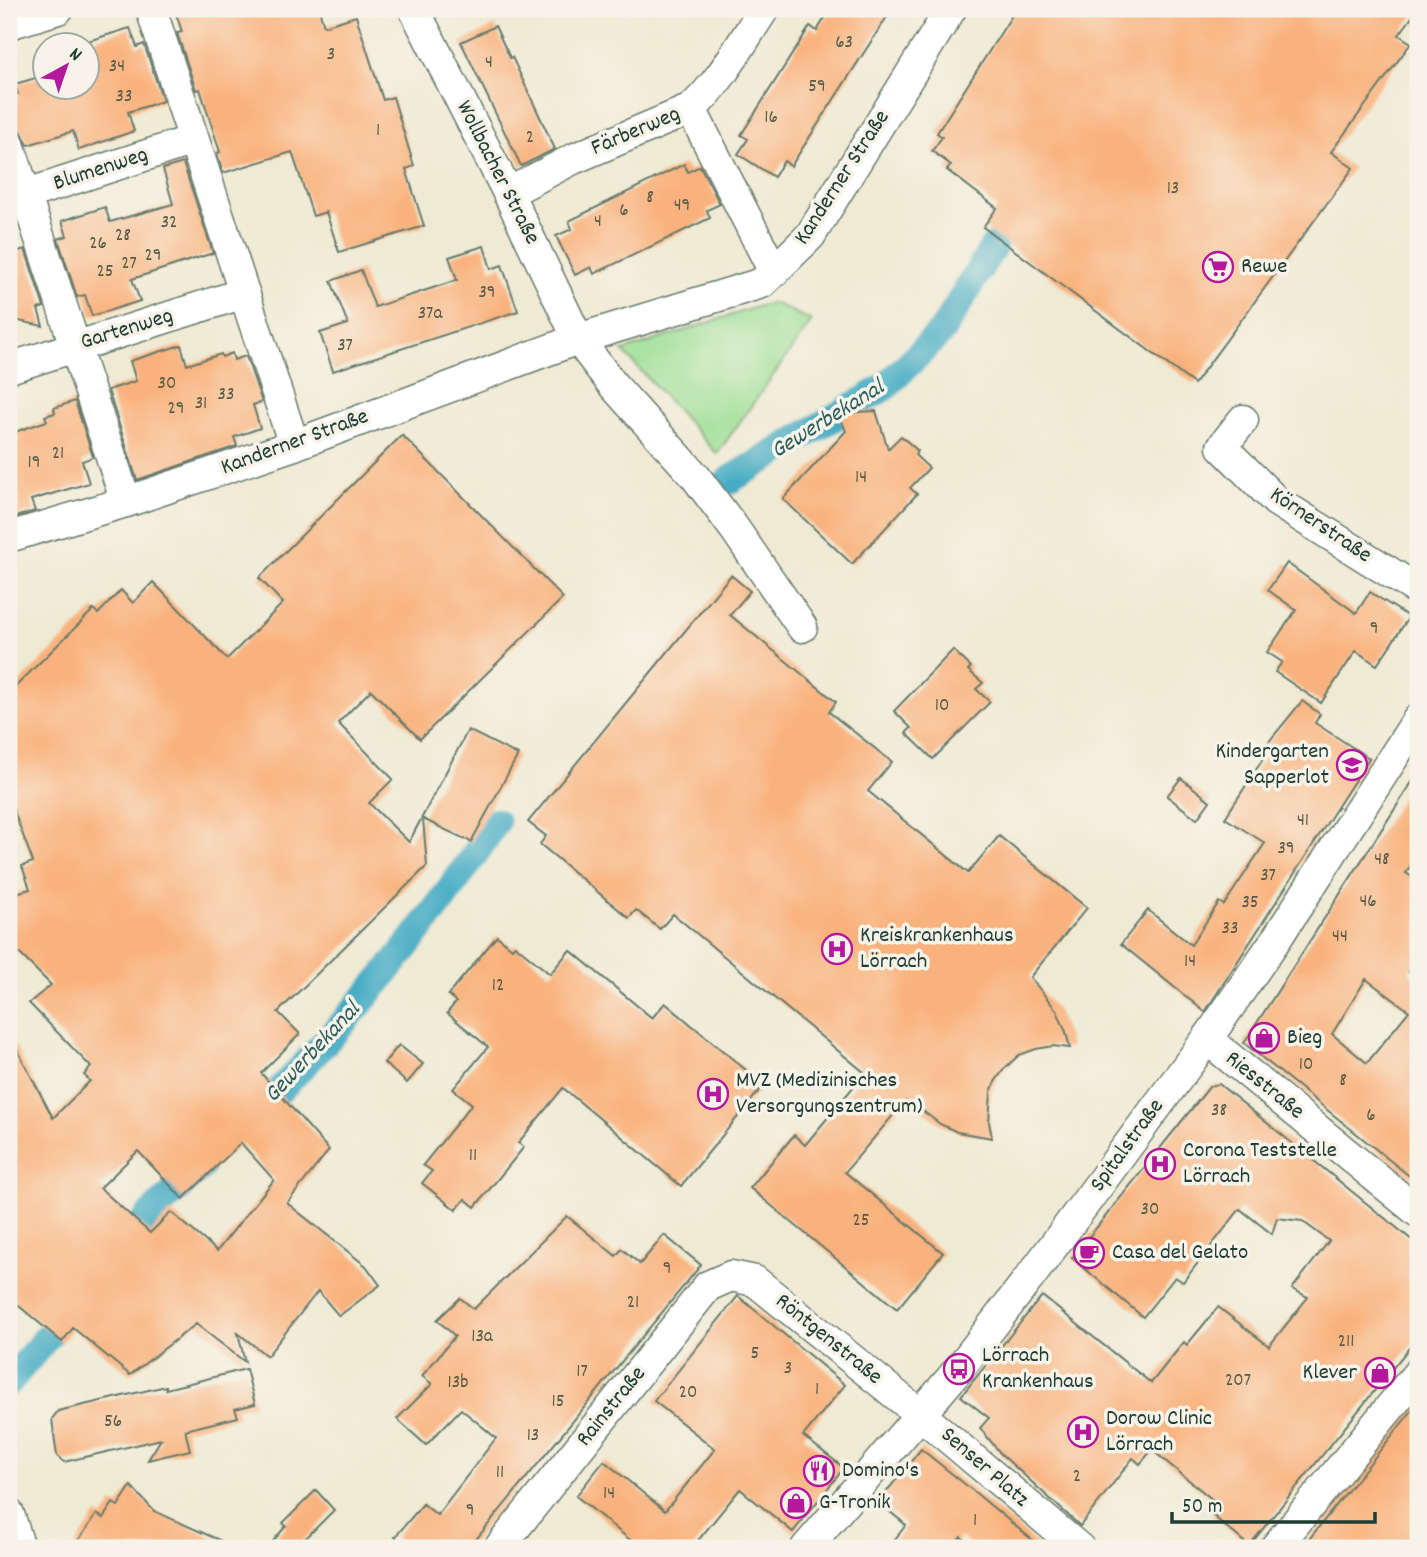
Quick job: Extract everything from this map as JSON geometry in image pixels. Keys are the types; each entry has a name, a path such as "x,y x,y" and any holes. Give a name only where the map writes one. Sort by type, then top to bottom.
{"street":[{"path":"9,24 58,9"},
{"path":"151,9 295,445"},
{"name":"Wollbacher Straße","path":"414,9 508,192 578,339"},
{"name":"Färberweg","path":"508,192 573,159 691,109 718,79 764,9"},
{"name":"Kanderner Straße","path":"9,537 126,502 295,445 578,339 762,283 810,236 951,9"},
{"path":"691,109 774,272"},
{"name":"Blumenweg","path":"17,197 193,140"},
{"path":"9,144 17,197 74,347 126,502"},
{"name":"Gartenweg","path":"9,368 244,293"},
{"path":"578,339 613,385 695,476 802,627"},
{"name":"Körnerstraße","path":"1243,420 1222,447 1276,501 1418,590"},
{"name":"Spitalstraße","path":"806,1548 893,1444 921,1415 1040,1264 1207,1040 1277,938 1418,719"},
{"name":"Riesstraße","path":"1207,1040 1418,1212"},
{"name":"Röntgenstraße","path":"731,1276 755,1281 921,1415"},
{"name":"Rainstraße","path":"499,1548 708,1286 731,1276"},
{"path":"1275,1548 1410,1388"},
{"name":"Senser Platz","path":"921,1415 1079,1548"},
{"path":"9,1514 20,1548"}],"green space":[{"path":"774,303 812,321 717,454 623,351"}],"building":[{"path":"192,9 319,9 324,26 356,16 383,100 393,97 414,166 406,169 424,226 339,252 326,212 313,216 292,152 223,173 217,153 220,152 200,89 196,90 177,33 182,32 176,13"},
{"path":"830,9 892,9 791,166 784,161 774,177 738,154 748,139 741,135 810,26 817,31"},
{"path":"1016,9 1418,9 1399,35 1411,43 1331,152 1353,168 1194,384 983,227 997,208 947,170 951,165 932,151 942,137 937,133"},
{"path":"495,26 555,149 521,166 461,42"},
{"path":"130,28 137,47 144,44 163,101 128,112 134,131 79,150 73,131 28,145 21,131 17,129 9,105 9,96 18,94 15,84 32,79 32,102 102,102 102,37"},
{"path":"183,163 213,253 132,279 140,301 92,316 85,295 77,297 58,239 67,236 62,221 105,207 110,222 173,204 163,169"},
{"path":"684,164 688,172 700,166 720,204 707,210 710,218 594,274 591,267 575,275 556,236 572,229 569,221"},
{"path":"484,246 491,269 502,265 518,311 333,371 320,333 348,324 331,281 361,270 375,307 457,280 449,257"},
{"path":"25,249 44,307 38,309 43,326 9,319 9,254"},
{"path":"181,345 187,365 221,354 222,357 232,353 234,360 246,356 262,402 253,405 260,428 234,437 237,446 137,480 108,390 136,381 130,361"},
{"path":"75,401 93,457 82,461 89,483 31,500 35,511 9,519 9,434 47,421 45,416 55,413 54,408"},
{"path":"876,411 888,449 901,436 918,451 915,455 929,468 910,488 917,494 852,564 783,499 846,431 838,413"},
{"path":"402,435 563,598 420,739 371,690 338,723 393,779 369,803 409,842 468,730 518,755 471,842 423,819 427,866 278,1012 300,1034 261,1073 329,1150 287,1203 366,1266 380,1285 339,1316 318,1291 267,1356 238,1333 245,1362 196,1324 130,1375 73,1328 62,1342 13,1301 9,1256 9,1034 53,1118 90,1081 84,1075 91,1067 29,1003 51,985 9,943 9,895 30,889 22,866 33,862 9,798 9,693 94,609 98,614 121,590 133,603 153,582 227,659 283,603 259,578","holes":["241,1143 274,1180 217,1251 171,1212 150,1233 100,1188 138,1151 183,1199"]},
{"path":"1287,563 1356,613 1370,592 1409,617 1377,665 1356,651 1321,703 1275,672 1282,662 1267,652 1296,610 1268,590"},
{"path":"731,575 750,591 730,615 836,702 829,712 892,762 868,791 968,873 999,836 1087,908 1030,977 1057,1011 1070,1048 1053,1046 1036,1049 1019,1055 1004,1069 991,1092 989,1122 992,1138 957,1132 940,1124 911,1102 909,1104 905,1101 845,1172 943,1253 897,1309 750,1188 794,1135 805,1145 865,1073 673,914 660,929 636,910 629,918 540,844 546,836 528,822"},
{"path":"953,650 971,667 968,670 983,683 976,689 990,702 933,759 906,733 911,728 894,711"},
{"path":"1302,701 1320,714 1315,723 1369,758 1205,1012 1121,944 1148,910 1191,945 1219,902 1224,905 1265,843 1225,818 1263,759 1258,755"},
{"path":"1418,773 1418,854 1406,873 1418,881 1418,958 1409,972 1418,979 1418,1183 1244,1043","holes":["1366,979 1409,1011 1367,1063 1332,1034"]},
{"path":"1181,778 1210,801 1197,819 1167,796"},
{"path":"497,936 512,948 515,945 550,974 570,950 652,1018 665,1003 764,1085 681,1186 563,1088 518,1143 524,1147 475,1207 465,1199 456,1210 422,1183 432,1171 423,1165 472,1104 453,1089 488,1047 447,1013 456,1002 448,995"},
{"path":"399,1045 423,1064 407,1083 384,1063"},
{"path":"1219,1084 1418,1245 1418,1337 1249,1546 1212,1515 1219,1505 1152,1450 1140,1464 1133,1458 1080,1526 1001,1454 980,1428 989,1418 961,1396 1042,1296 1151,1383 1184,1342 1187,1345 1218,1307 1269,1346 1308,1297 1292,1289 1329,1241 1302,1221 1277,1218 1272,1234 1240,1209 1183,1282 1175,1277 1143,1317 1072,1258 1210,1086"},
{"path":"567,1216 616,1256 622,1249 640,1264 664,1235 701,1265 469,1548 409,1548 395,1537 423,1504 437,1515 496,1438 461,1409 426,1445 397,1419 432,1384 422,1376 455,1336 437,1320 460,1298 474,1309"},
{"path":"738,1296 845,1385 803,1436 844,1468 793,1532 740,1489 692,1548 640,1548 576,1496 604,1461 665,1511 715,1449 654,1401"},
{"path":"246,1369 255,1404 235,1409 238,1417 185,1430 190,1450 148,1460 161,1439 64,1462 57,1456 52,1419 58,1411"},
{"path":"1418,1403 1418,1548 1302,1548"},
{"path":"921,1449 1042,1548 975,1548 961,1537 952,1548 888,1548 906,1525 878,1502"},
{"path":"131,1486 154,1511 237,1548 73,1548 97,1514 103,1518 113,1503 118,1506"},
{"path":"316,1490 334,1510 296,1548 267,1548 286,1526 283,1523"}],"waterway":[{"name":"Gewerbekanal","path":"728,481 885,387 942,331 993,247"},
{"name":"Gewerbekanal","path":"251,1118 318,1050 382,977 442,901 496,822"},
{"name":"Gewerbekanal","path":"118,1253 151,1214 201,1166"},
{"name":"Gewerbekanal","path":"9,1382 48,1336"}],"place":[{"name":"Rewe","path":"1218,267"},
{"name":"Kindergarten Sapperlot","path":"1352,765"},
{"name":"Kreiskrankenhaus Lörrach","path":"837,949"},
{"name":"Bieg","path":"1264,1038"},
{"name":"MVZ (Medizinisches Versorgungszentrum)","path":"713,1094"},
{"name":"Corona Teststelle Lörrach","path":"1160,1164"},
{"name":"Casa del Gelato","path":"1089,1253"},
{"name":"Lörrach Krankenhaus","path":"959,1369"},
{"name":"Klever","path":"1380,1373"},
{"name":"Dorow Clinic Lörrach","path":"1083,1432"},
{"name":"Domino's","path":"819,1471"},
{"name":"G-Tronik","path":"796,1503"}]}
